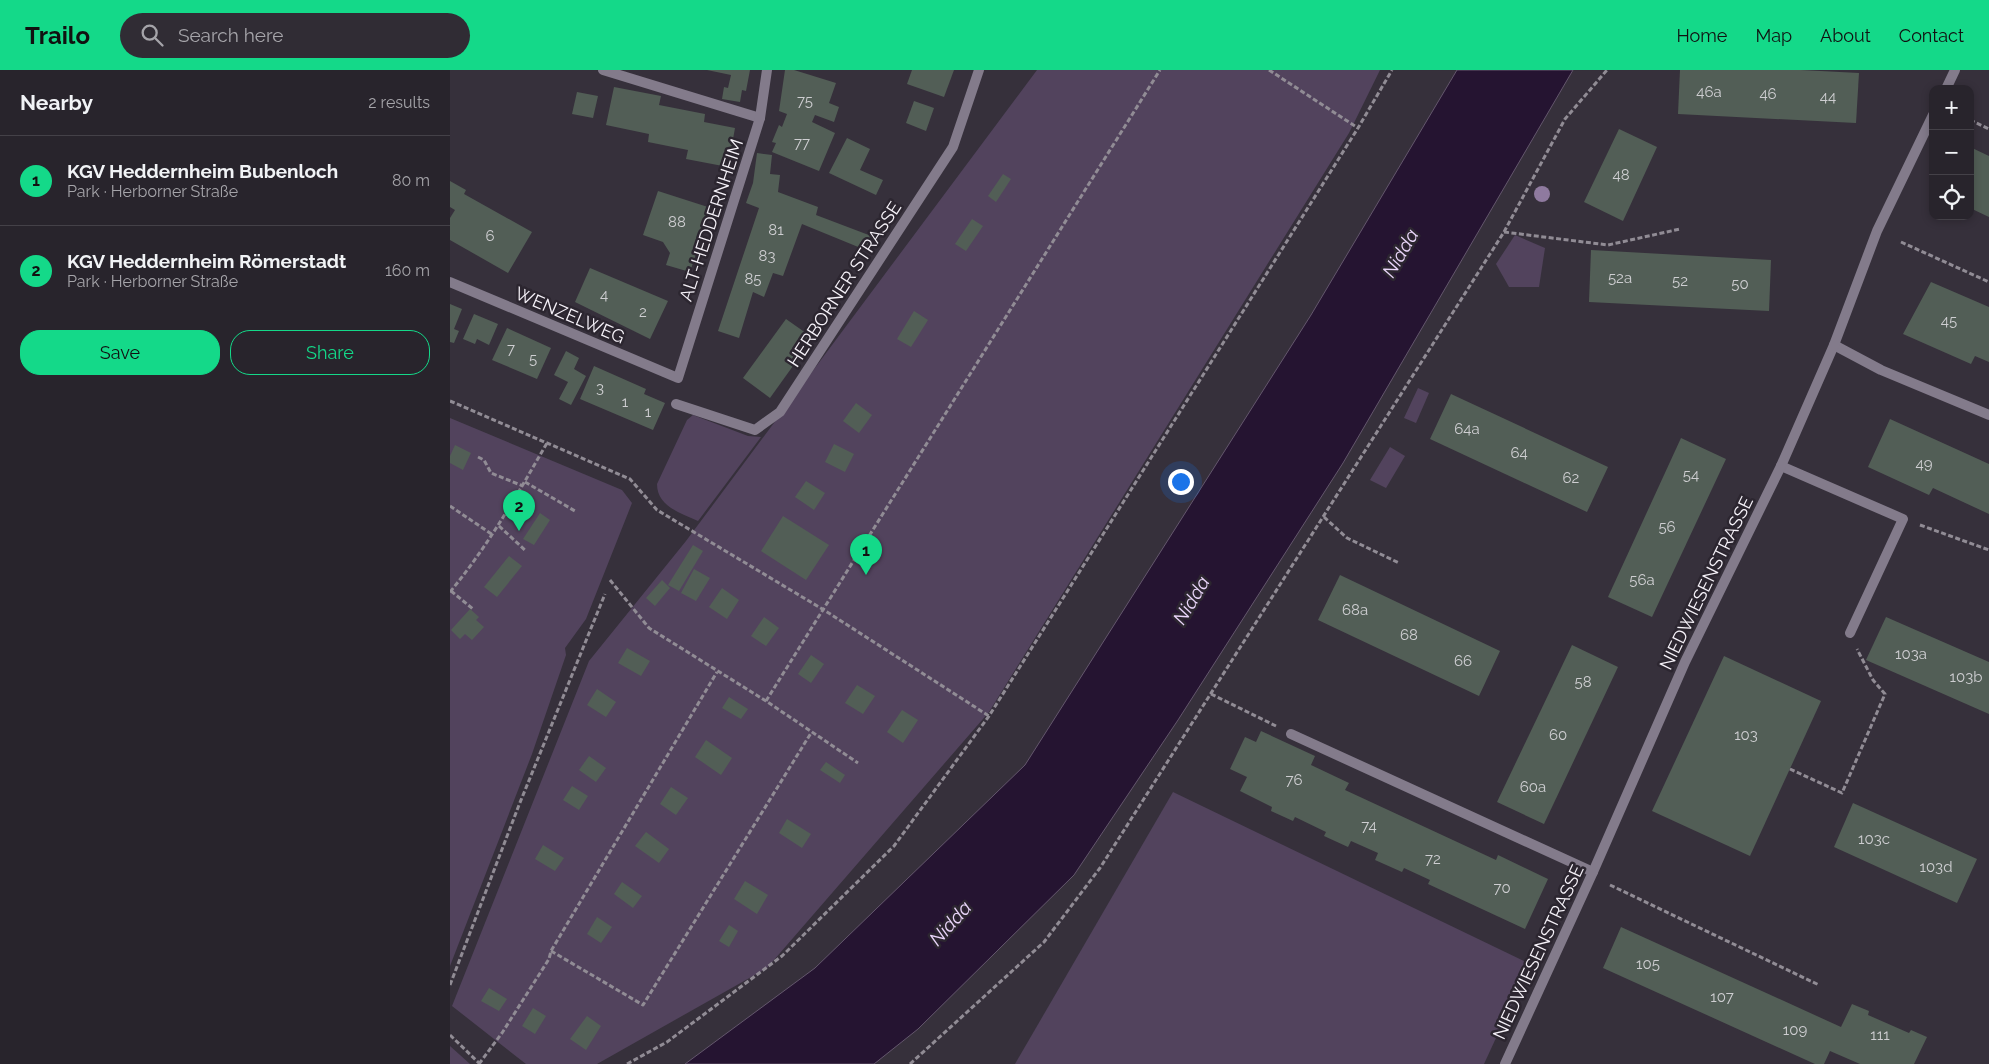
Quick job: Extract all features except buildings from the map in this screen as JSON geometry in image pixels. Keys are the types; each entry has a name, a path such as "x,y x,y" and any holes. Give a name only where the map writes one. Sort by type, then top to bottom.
{"street":[{"path":"603,70 760,118"},
{"name":"ALT-HEDDERNHEIM","path":"678,378 760,118 767,70"},
{"name":"HERBORNER STRASSE","path":"676,404 755,430 780,412 953,147 979,70"},
{"path":"1948,85 1954,70"},
{"name":"NIEDWIESENSTRASSE","path":"1505,1064 1593,872 1685,662 1781,466 1834,345 1877,231 1929,123"},
{"name":"WENZELWEG","path":"450,282 678,378"},
{"path":"1834,345 1881,370 1989,415"},
{"path":"1781,466 1903,519 1850,632"},
{"path":"1291,734 1593,872"}],"path":[{"path":"766,701 1160,70"},
{"path":"1269,70 1358,128"},
{"path":"626,1064 667,1042 782,956 894,846 989,716 1358,128 1392,70"},
{"path":"910,1064 1044,942 1100,868 1504,232 1565,119 1607,70"},
{"path":"1974,122 1989,129"},
{"path":"1504,232 1608,245 1680,230"},
{"path":"1901,242 1989,282"},
{"path":"450,401 630,480 657,510 824,610 989,716"},
{"path":"473,609 450,592 499,526 547,443"},
{"path":"478,457 484,460 491,473 523,486"},
{"path":"525,482 575,511"},
{"path":"450,506 493,535"},
{"path":"1324,517 1347,538 1399,563"},
{"path":"1903,519 1989,550"},
{"path":"499,526 526,551"},
{"path":"610,580 649,628 766,701 858,763"},
{"path":"450,583 455,587"},
{"path":"450,986 522,796 605,594"},
{"path":"1790,769 1842,793 1886,694 1874,680 1850,632"},
{"path":"450,1036 480,1064 549,959 551,951 718,672"},
{"path":"1211,694 1291,734"},
{"path":"551,951 643,1005 811,732"},
{"path":"1610,885 1819,985"}],"shaded area":[{"path":"1037,70 1380,70 1349,133 989,712 767,968 597,1064 526,1064 452,1006 589,661 686,541"},
{"path":"1515,235 1545,248 1539,287 1509,287 1496,264"},
{"path":"1418,388 1429,393 1416,423 1404,418"},
{"path":"693,415 748,436 761,437 698,521 677,512 665,503 658,492 657,484 687,420"},
{"path":"450,418 622,490 632,503 586,619 565,648 566,655 532,754 450,966"},
{"path":"1390,447 1405,456 1386,488 1370,480"},
{"path":"1173,792 1530,964 1484,1064 1015,1064"},
{"path":"450,1046 470,1064 450,1064"}],"water":[{"name":"Nidda","path":"1457,70 1573,70 1343,463 1178,720 1074,875 918,1029 874,1064 685,1064 815,968 1025,765 1311,315"}],"place":[{"name":"KGV Heddernheim Römerstadt","path":"519,531"},
{"name":"KGV Heddernheim Bubenloch","path":"866,575"}]}
